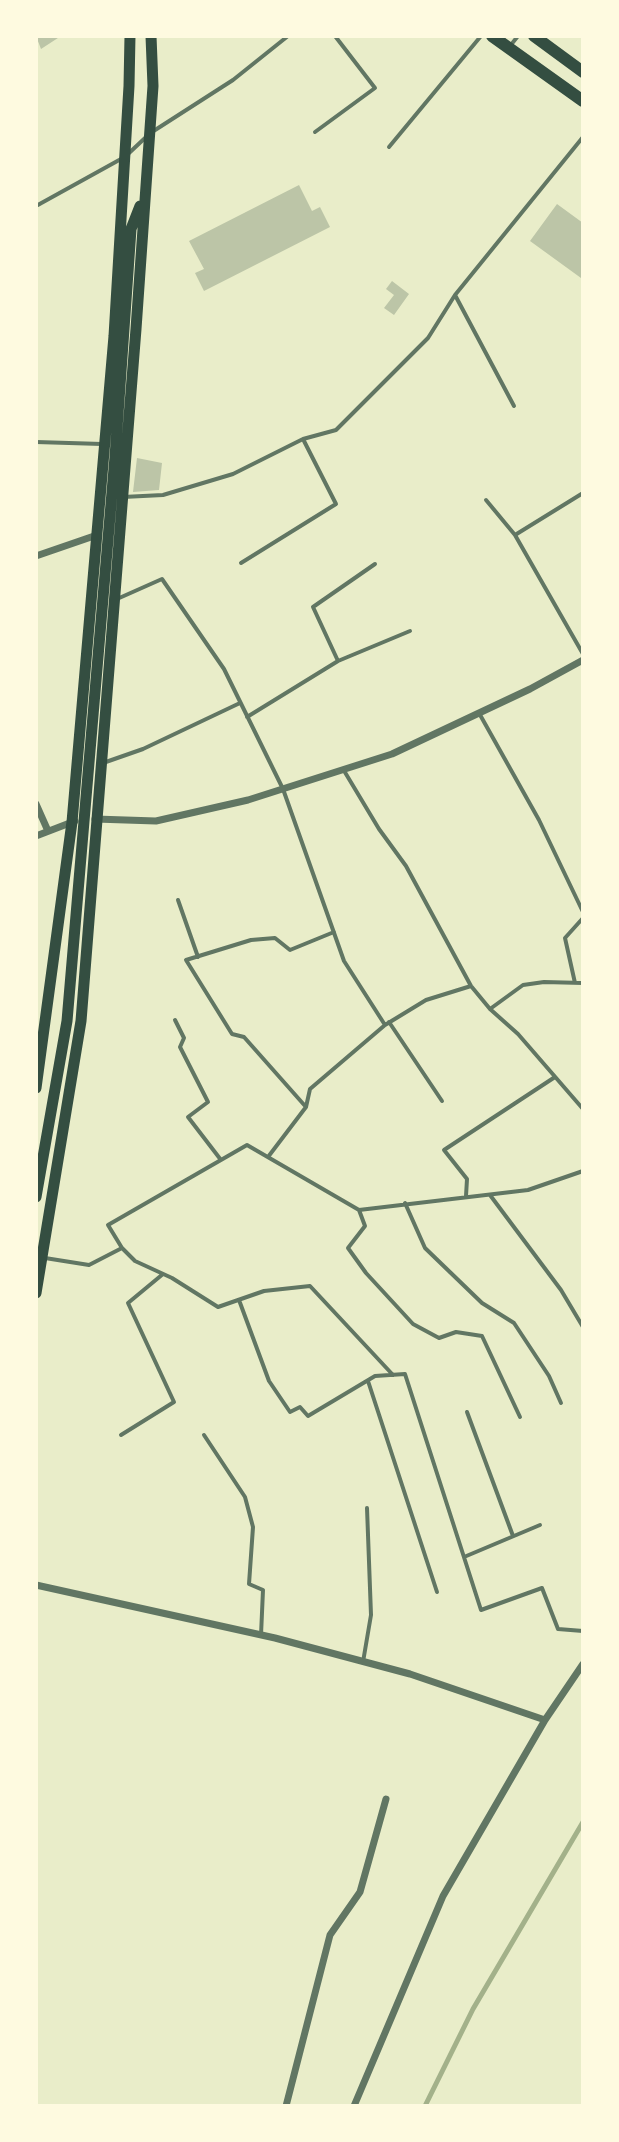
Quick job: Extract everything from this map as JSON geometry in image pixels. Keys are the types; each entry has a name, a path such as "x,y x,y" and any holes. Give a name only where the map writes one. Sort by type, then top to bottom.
{"main road":[{"path":"36,1088 72,822 105,444 123,192 130,36"},
{"path":"36,1293 39,1259 81,1021 153,86 151,36"},
{"path":"492,36 583,101"},
{"path":"534,36 583,72"},
{"path":"36,1197 67,1021 130,247 131,229 123,192"},
{"path":"131,229 145,195"}],"street":[{"path":"36,556 97,535 119,534"},
{"path":"36,836 72,822 96,818 156,821 248,800 392,754 479,713 583,657"},
{"path":"36,804 48,831"},
{"path":"36,1585 261,1635 410,1674 545,1720"},
{"path":"354,2106 443,1896 545,1720 583,1664"},
{"path":"286,2106 330,1935 360,1892 386,1799"}],"lane":[{"path":"36,206 125,157 149,134 233,80 288,36"},
{"path":"315,132 375,88 335,36"},
{"path":"389,147 481,36"},
{"path":"509,48 518,36"},
{"path":"122,497 163,495 233,474 303,439 336,430 428,338 455,295 583,137"},
{"path":"455,295 514,406"},
{"path":"241,563 336,504 303,439"},
{"path":"36,442 105,444"},
{"path":"515,535 583,493"},
{"path":"486,500 515,535 583,657"},
{"path":"338,661 313,607 375,564"},
{"path":"114,601 162,579 224,669 283,789 344,961 442,1101"},
{"path":"247,717 338,661 410,631"},
{"path":"101,763 143,749 240,703"},
{"path":"479,713 539,820 583,915 565,938 575,983"},
{"path":"343,769 379,829 406,866 471,986 490,1009 518,1034 583,1109"},
{"path":"178,900 198,957"},
{"path":"306,1107 244,1037 232,1034 186,960 251,940 275,938 290,950 334,932"},
{"path":"490,1009 523,985 583,983"},
{"path":"268,1157 306,1107 310,1089 387,1023 426,1000 471,986"},
{"path":"175,1020 184,1038 180,1047 208,1102 188,1117 221,1160"},
{"path":"466,1196 467,1179 444,1150 555,1077"},
{"path":"393,1375 310,1286 264,1291 218,1307 135,1261 122,1248 108,1225 247,1145 359,1210 528,1190 583,1171"},
{"path":"490,1194 561,1290 583,1327"},
{"path":"405,1203 425,1248 482,1303 514,1323 549,1376 561,1403"},
{"path":"359,1210 365,1226 348,1248 366,1273 413,1324 439,1338 456,1332 482,1336 520,1417"},
{"path":"39,1259 89,1265 122,1248"},
{"path":"121,1435 174,1402 128,1303 163,1274"},
{"path":"239,1300 269,1381 290,1412 300,1407 308,1416 375,1376 405,1374 481,1610 542,1588 558,1629 583,1631"},
{"path":"368,1380 437,1592"},
{"path":"467,1412 513,1536"},
{"path":"204,1435 245,1497 253,1527 249,1584 263,1590 261,1635"},
{"path":"363,1662 371,1615 367,1508"},
{"path":"464,1557 540,1525"}],"building":[{"path":"36,36 61,36 41,49"},
{"path":"299,185 312,211 320,207 330,227 204,291 195,273 204,269 189,241"},
{"path":"557,204 583,223 581,278 530,241"},
{"path":"392,281 409,294 394,315 384,308 394,295 386,289"},
{"path":"137,458 162,463 159,490 133,492"}],"waterway":[{"path":"425,2106 473,2009 583,1822"}]}
